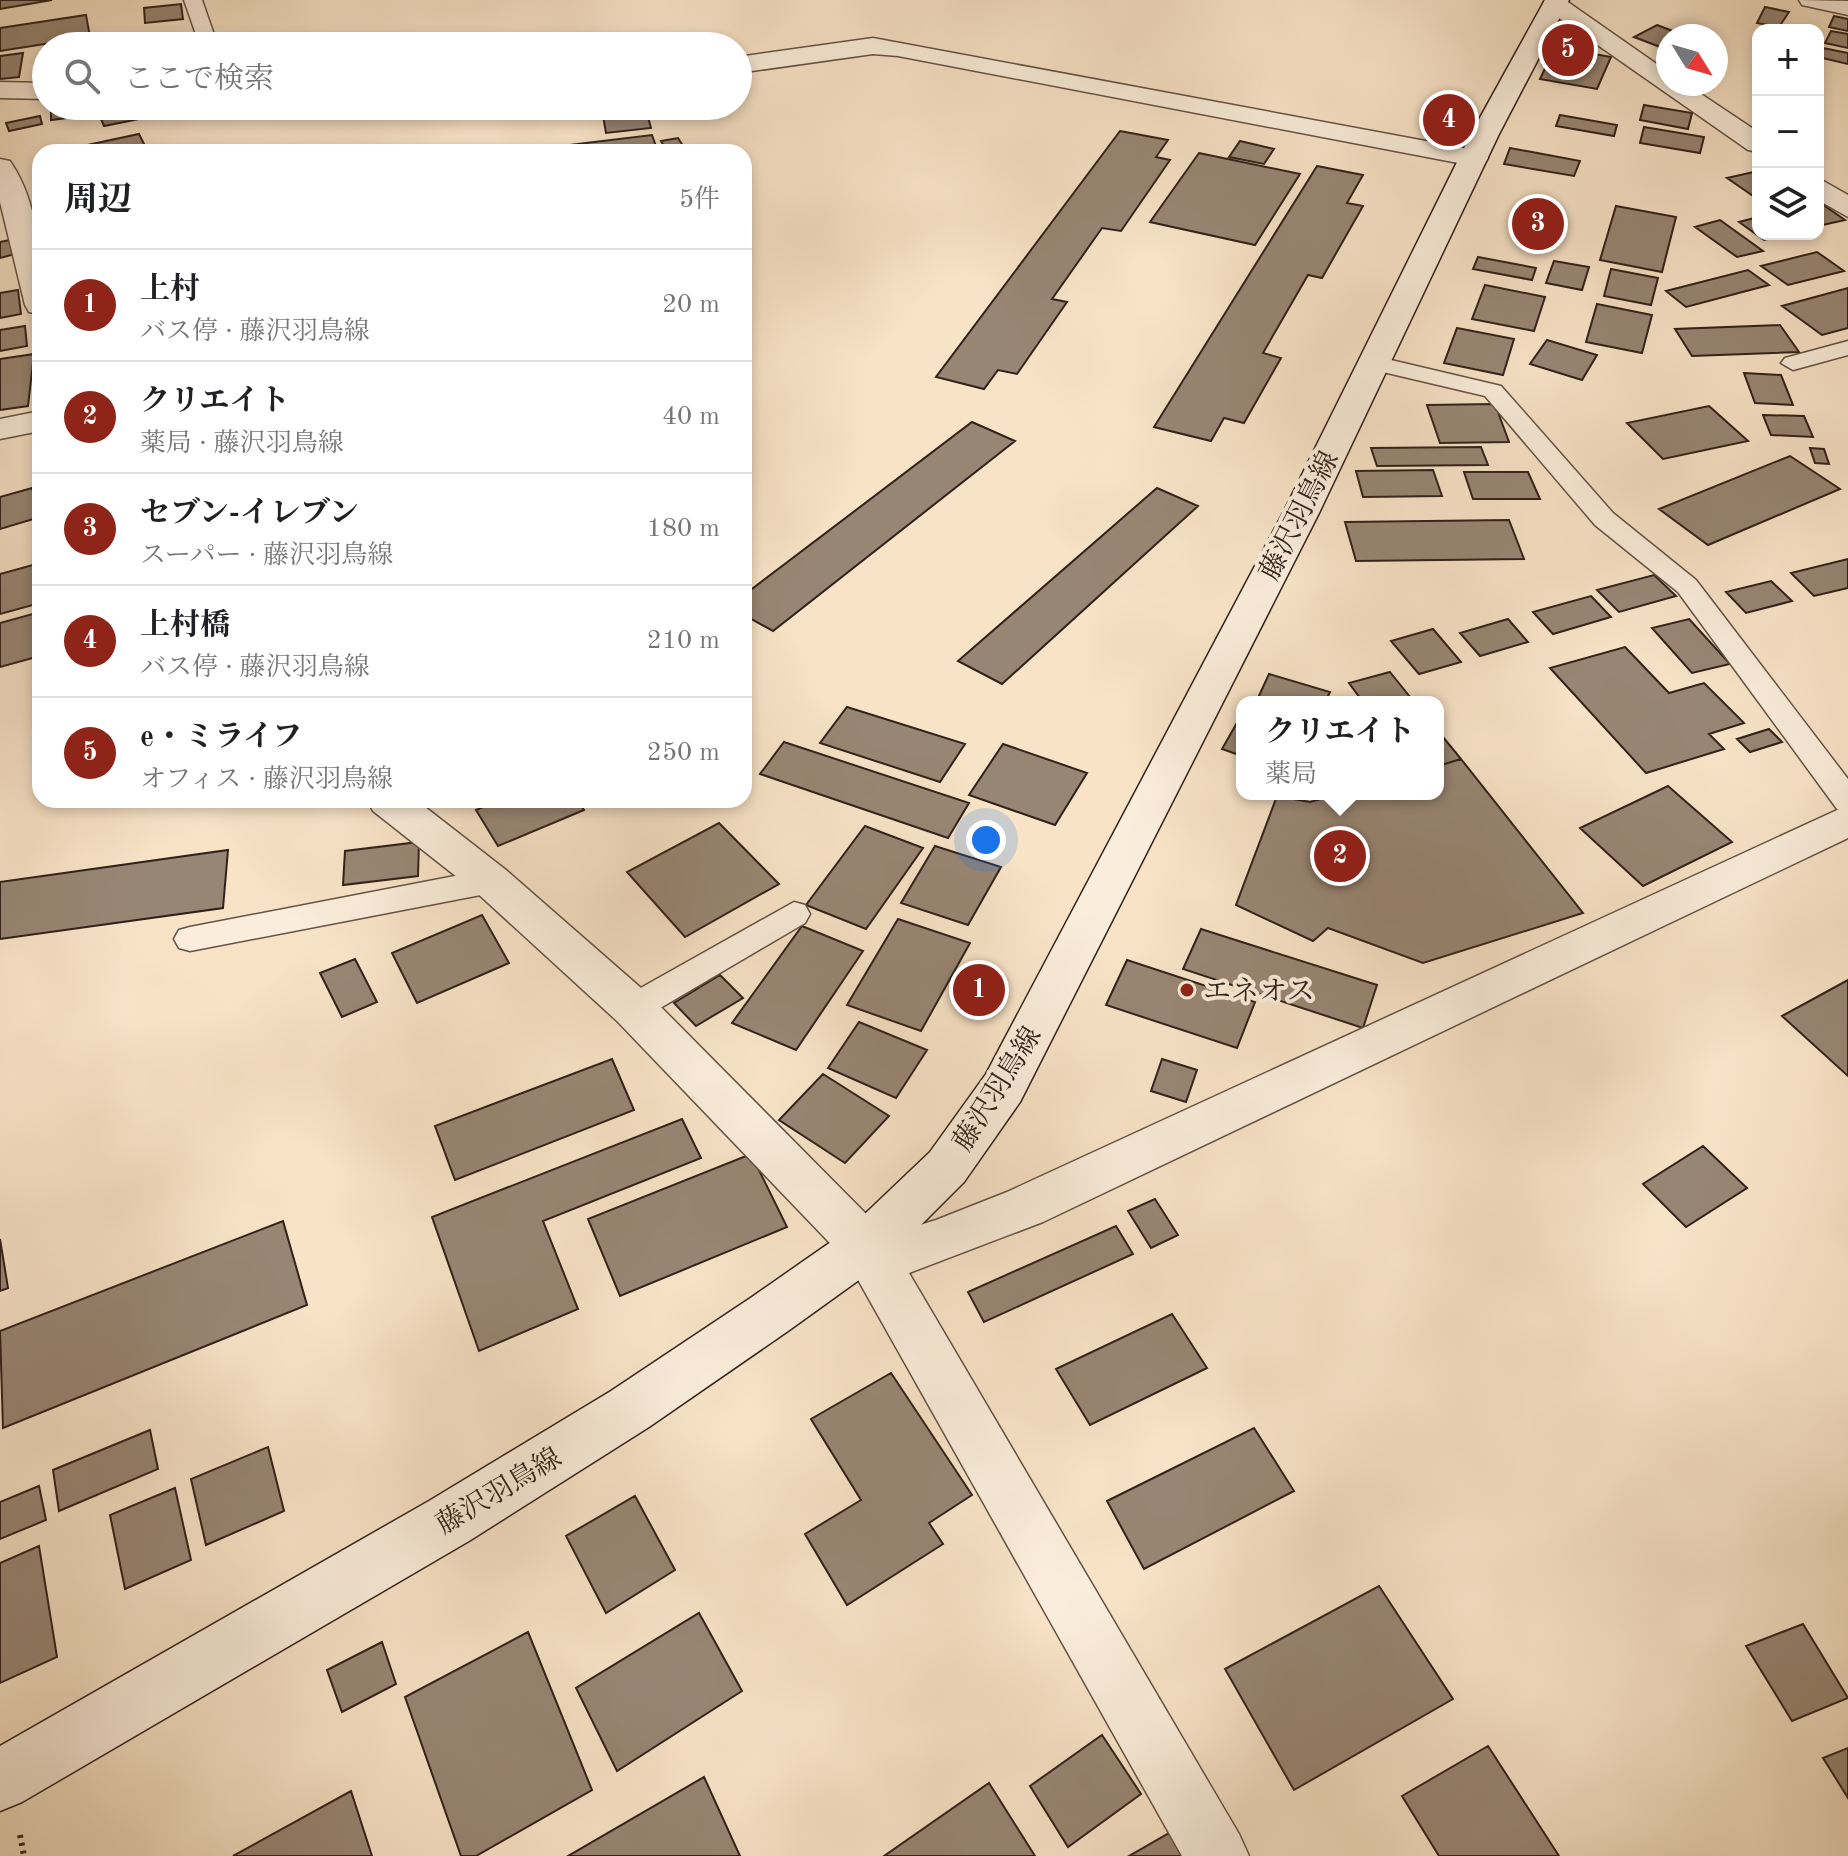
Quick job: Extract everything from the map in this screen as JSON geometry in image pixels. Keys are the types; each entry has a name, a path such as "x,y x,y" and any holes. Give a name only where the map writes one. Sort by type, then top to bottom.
{"street":[{"path":"1811,0 1848,8"},
{"path":"1556,2 1656,75"},
{"name":"藤沢羽鳥線","path":"0,1780 475,1505 870,1254 947,1167 1003,1088 1301,513 1474,158 1556,2"},
{"path":"752,63 873,46 898,48 1474,158"},
{"path":"0,90 32,91"},
{"path":"1686,96 1752,140"},
{"path":"0,167 15,204 32,273"},
{"path":"1824,191 1848,208"},
{"path":"0,429 32,423"},
{"path":"398,808 491,881 633,1008 870,1254 1217,1856"},
{"path":"870,1254 942,1241 1025,1207 1848,820"}],"lane":[{"path":"193,0 204,32"},
{"path":"1793,363 1848,348"},
{"path":"1374,363 1493,391 1604,519 1687,586 1848,801"},
{"path":"190,939 491,881"},
{"path":"633,1008 794,914"}],"building":[{"path":"0,0 52,0 0,9"},
{"path":"181,4 183,19 145,23 144,8"},
{"path":"1765,7 1789,12 1781,24 1757,23"},
{"path":"86,15 89,32 32,32 32,46 0,51 0,28"},
{"path":"1834,16 1848,19 1848,31 1829,27"},
{"path":"1656,26 1656,45 1634,37"},
{"path":"1831,31 1848,34 1848,48 1825,43"},
{"path":"1555,47 1611,57 1597,89 1540,79"},
{"path":"1824,48 1848,53 1848,64 1824,58"},
{"path":"23,53 19,77 0,79 0,56"},
{"path":"1644,105 1692,113 1688,129 1640,120"},
{"path":"1560,115 1617,125 1614,136 1556,126"},
{"path":"32,118 41,120 42,124 9,131 6,123"},
{"path":"102,120 134,120 104,126"},
{"path":"604,120 649,120 651,128 606,133"},
{"path":"1644,127 1704,137 1700,153 1640,143"},
{"path":"1120,131 1168,140 1156,157 1170,160 1121,231 1102,228 1052,299 1067,302 1017,374 998,370 984,389 936,377"},
{"path":"139,134 144,144 92,144"},
{"path":"652,135 655,144 577,144"},
{"path":"678,138 682,144 663,144 661,141"},
{"path":"1240,141 1274,149 1264,164 1229,157"},
{"path":"1510,148 1580,161 1574,176 1504,164"},
{"path":"1199,153 1300,174 1255,245 1150,222"},
{"path":"1317,166 1363,175 1347,203 1363,206 1322,278 1308,275 1263,353 1281,358 1244,423 1224,418 1211,441 1154,427"},
{"path":"1752,172 1752,195 1727,178"},
{"path":"1824,205 1845,220 1824,225"},
{"path":"1616,206 1676,217 1662,272 1600,260"},
{"path":"1752,219 1752,231 1739,222"},
{"path":"1720,220 1763,251 1737,257 1695,227"},
{"path":"15,239 19,253 0,258 0,242"},
{"path":"1817,252 1844,271 1788,285 1761,266"},
{"path":"1478,257 1536,268 1532,280 1473,269"},
{"path":"1554,261 1589,267 1582,290 1546,283"},
{"path":"1611,269 1658,278 1651,305 1604,296"},
{"path":"1748,270 1769,285 1686,307 1666,291"},
{"path":"1485,285 1545,297 1534,331 1472,319"},
{"path":"1848,288 1848,328 1822,335 1782,306"},
{"path":"18,290 21,314 0,318 0,293"},
{"path":"1597,304 1652,315 1642,353 1586,342"},
{"path":"1780,325 1799,352 1692,356 1675,329"},
{"path":"25,326 27,346 0,351 0,330"},
{"path":"1457,328 1514,339 1503,375 1444,363"},
{"path":"1547,340 1597,355 1582,380 1530,364"},
{"path":"32,354 28,406 0,410 0,359"},
{"path":"1744,373 1781,375 1793,405 1755,403"},
{"path":"1495,404 1509,442 1440,443 1427,405"},
{"path":"1709,406 1748,441 1663,459 1627,423"},
{"path":"1763,415 1804,416 1813,437 1771,435"},
{"path":"972,422 1015,441 773,631 752,619 752,589"},
{"path":"1481,447 1488,465 1377,466 1371,448"},
{"path":"1810,448 1824,449 1829,464 1815,463"},
{"path":"1790,456 1840,489 1708,545 1659,509"},
{"path":"1433,470 1442,496 1363,497 1356,471"},
{"path":"1464,472 1528,472 1540,499 1473,499"},
{"path":"32,488 32,519 0,529 0,497"},
{"path":"1157,488 1198,506 1002,684 958,661"},
{"path":"1509,520 1524,559 1356,561 1345,522"},
{"path":"1848,559 1848,588 1814,596 1791,573"},
{"path":"32,565 32,605 0,614 0,574"},
{"path":"1654,575 1676,596 1619,612 1597,590"},
{"path":"1771,581 1792,601 1746,613 1726,592"},
{"path":"1591,596 1611,617 1553,634 1533,612"},
{"path":"32,614 32,658 0,667 0,623"},
{"path":"1508,619 1528,642 1480,656 1460,633"},
{"path":"1689,619 1730,664 1692,673 1652,628"},
{"path":"1433,629 1461,662 1419,674 1391,641"},
{"path":"1625,647 1669,693 1704,683 1744,723 1709,734 1724,749 1646,773 1550,668"},
{"path":"1390,672 1409,696 1359,696 1349,683"},
{"path":"1269,674 1330,692 1328,696 1259,696"},
{"path":"847,707 965,744 940,782 820,743"},
{"path":"1236,724 1236,754 1222,749"},
{"path":"1769,729 1782,742 1750,752 1737,739"},
{"path":"1444,738 1461,759 1444,764"},
{"path":"784,742 969,803 948,838 760,774"},
{"path":"1003,744 1087,773 1055,825 969,795"},
{"path":"1461,759 1583,913 1423,963 1328,928 1313,941 1236,905 1275,800 1444,800 1444,764"},
{"path":"1668,786 1732,842 1643,886 1580,828"},
{"path":"583,808 584,810 498,846 476,810"},
{"path":"719,823 779,884 685,937 627,872"},
{"path":"865,826 923,848 866,929 806,905"},
{"path":"419,842 418,876 343,885 345,851"},
{"path":"935,846 1001,867 968,925 901,903"},
{"path":"228,850 223,908 0,939 0,882"},
{"path":"482,915 509,963 417,1003 392,953"},
{"path":"898,919 970,943 921,1031 847,1005"},
{"path":"802,926 863,951 796,1050 732,1023"},
{"path":"1201,929 1377,985 1363,1028 1183,969"},
{"path":"355,959 377,1002 342,1017 320,973"},
{"path":"1127,960 1255,1002 1237,1048 1106,1005"},
{"path":"720,975 743,998 696,1026 674,1003"},
{"path":"1848,980 1848,1076 1782,1016"},
{"path":"859,1022 927,1050 896,1098 828,1068"},
{"path":"612,1059 634,1110 455,1180 435,1126"},
{"path":"1162,1059 1197,1070 1186,1102 1151,1091"},
{"path":"823,1074 889,1116 845,1163 779,1120"},
{"path":"682,1119 701,1158 543,1221 578,1309 479,1351 432,1217"},
{"path":"1703,1146 1747,1188 1686,1227 1643,1184"},
{"path":"751,1154 787,1227 620,1296 588,1219"},
{"path":"1155,1199 1178,1235 1151,1248 1128,1211"},
{"path":"283,1221 307,1305 3,1428 0,1331"},
{"path":"1116,1226 1133,1254 984,1322 968,1292"},
{"path":"0,1239 8,1288 0,1291"},
{"path":"1172,1314 1207,1368 1090,1425 1056,1369"},
{"path":"891,1373 972,1495 929,1523 943,1544 847,1605 805,1534 861,1500 811,1419"},
{"path":"1254,1428 1294,1491 1144,1569 1107,1501"},
{"path":"150,1430 158,1469 59,1511 53,1470"},
{"path":"268,1447 284,1511 206,1545 191,1479"},
{"path":"39,1486 46,1520 0,1539 0,1502"},
{"path":"175,1488 191,1560 125,1589 110,1515"},
{"path":"635,1496 675,1570 606,1613 566,1536"},
{"path":"39,1546 57,1657 0,1683 0,1563"},
{"path":"1379,1586 1453,1699 1294,1790 1225,1669"},
{"path":"699,1613 742,1691 617,1771 576,1688"},
{"path":"1803,1624 1848,1698 1792,1721 1746,1646"},
{"path":"528,1632 592,1790 476,1856 461,1856 405,1697"},
{"path":"382,1642 396,1684 342,1712 327,1670"},
{"path":"1102,1735 1141,1794 1068,1847 1030,1786"},
{"path":"1488,1746 1559,1856 1439,1856 1402,1796"},
{"path":"1848,1748 1848,1798 1823,1758"},
{"path":"704,1777 740,1856 568,1856"},
{"path":"989,1783 1035,1856 884,1856"},
{"path":"351,1791 372,1856 233,1856"},
{"path":"1171,1832 1184,1856 1129,1856"}],"place":[{"name":"e・ミライフ","path":"1568,50"},
{"name":"上村橋","path":"1449,120"},
{"name":"セブン-イレブン","path":"1538,224"},
{"name":"クリエイト","path":"1340,856"},
{"name":"上村","path":"979,990"},
{"name":"エネオス","path":"1187,990"}]}
